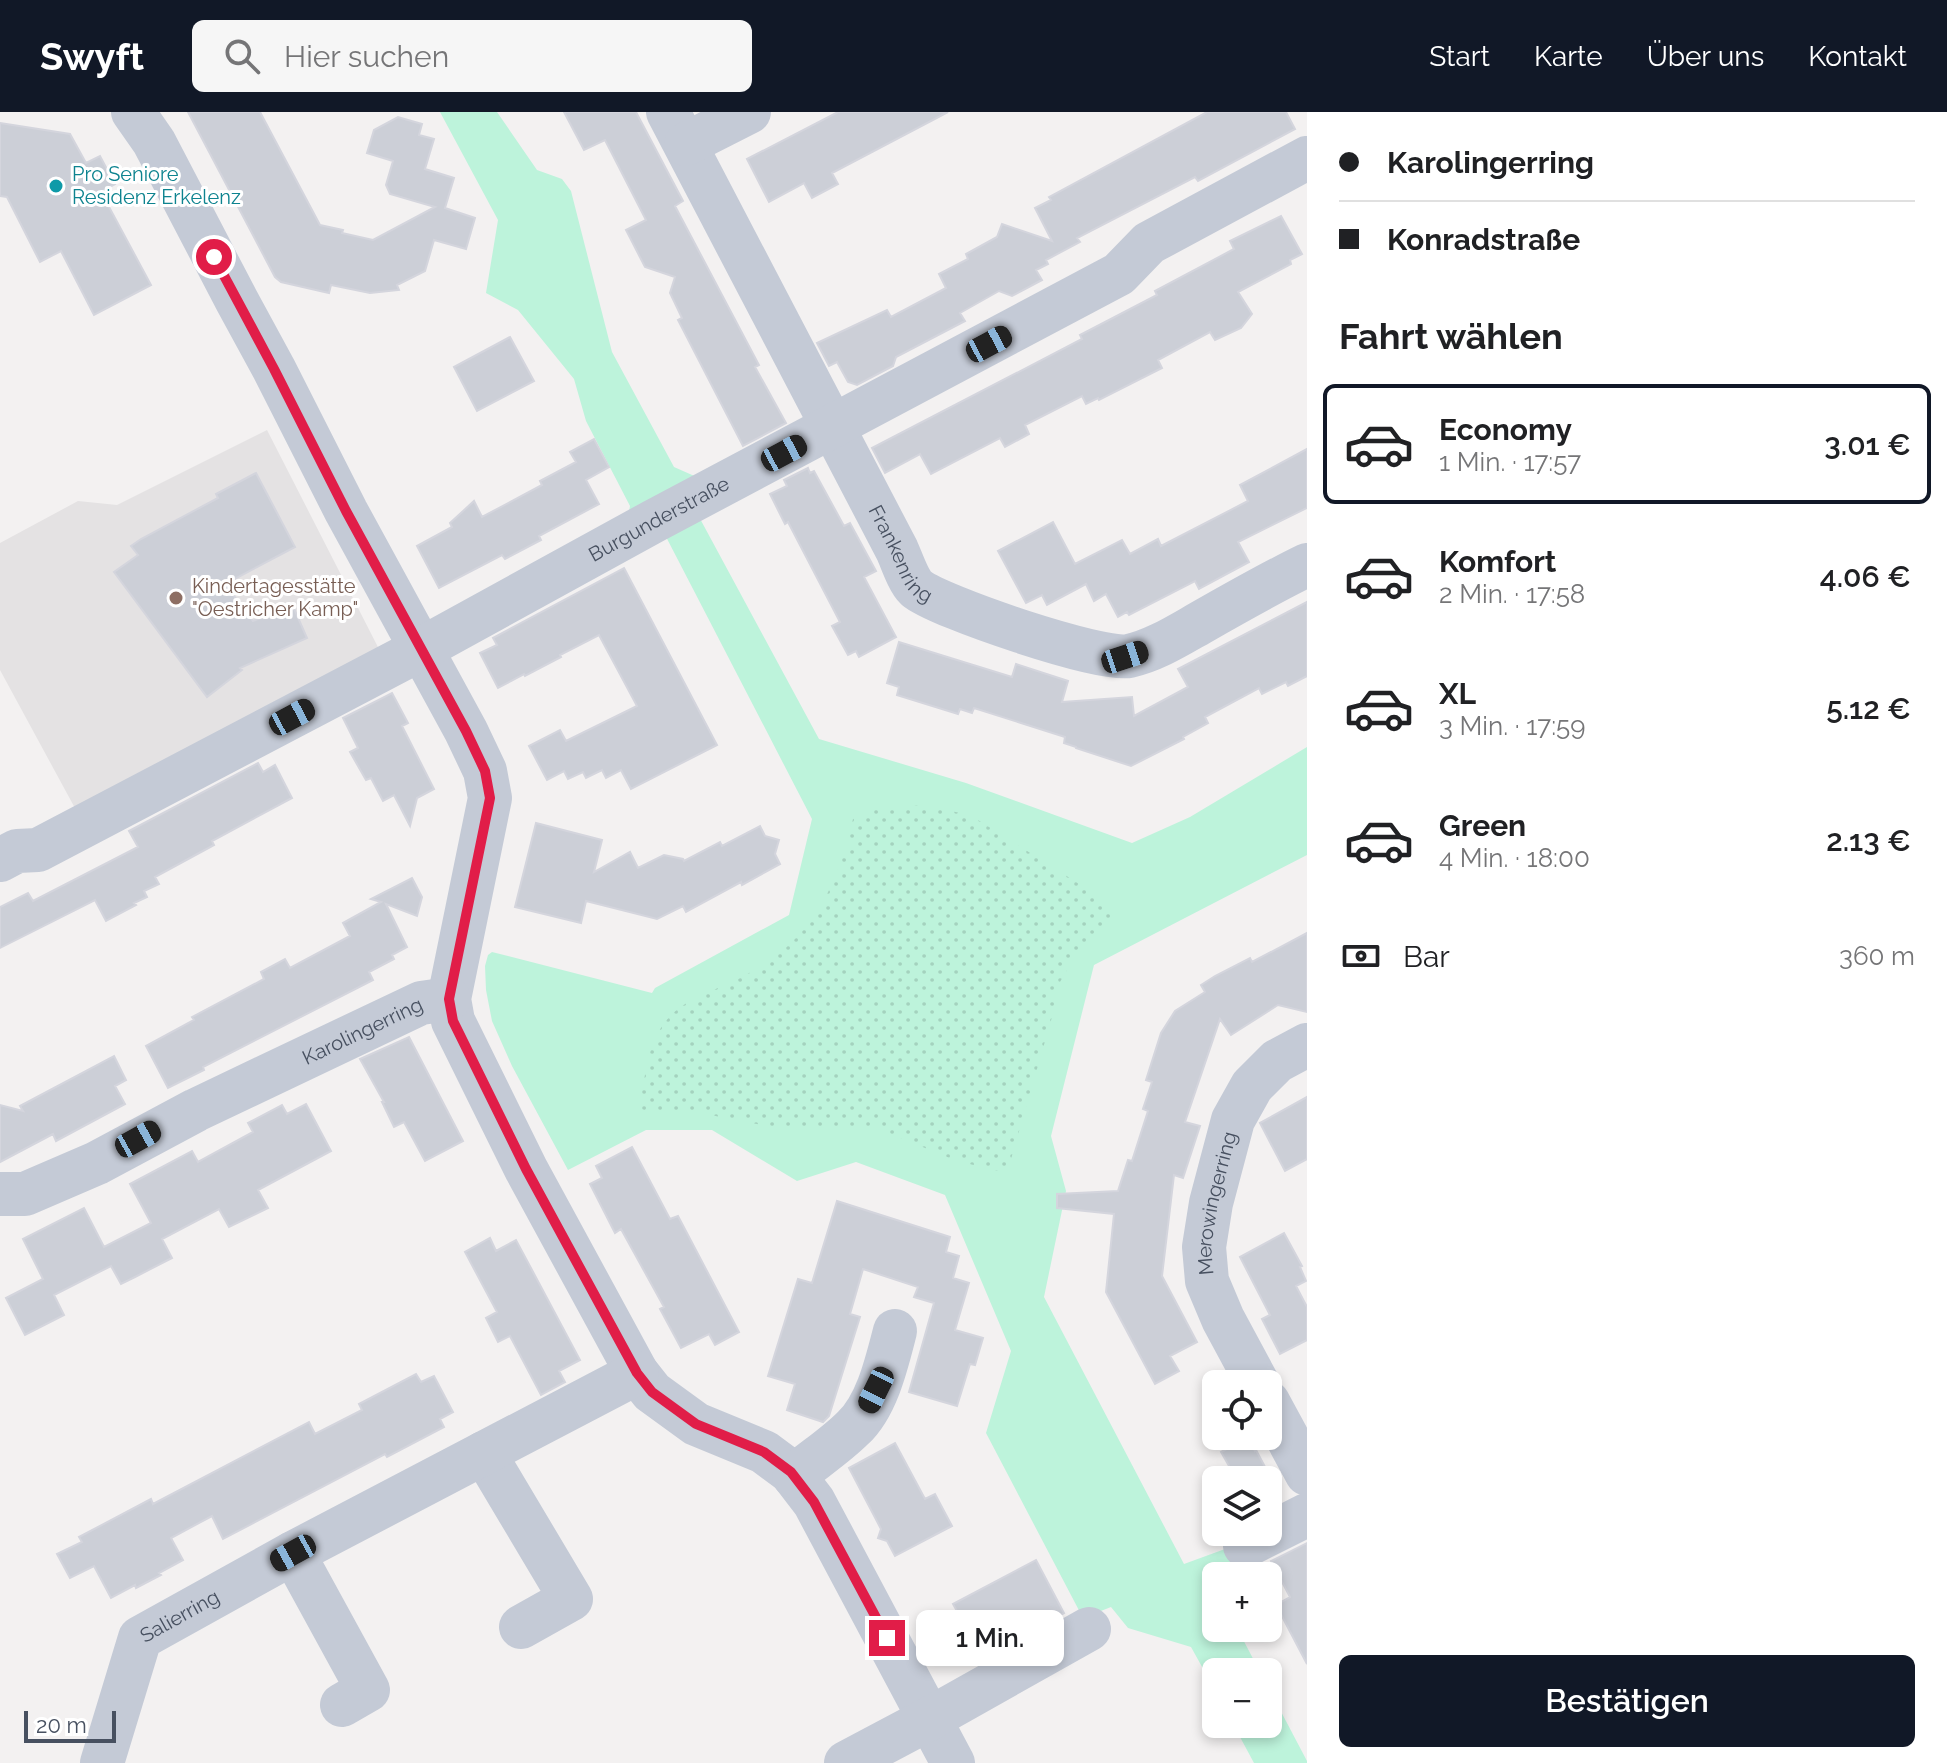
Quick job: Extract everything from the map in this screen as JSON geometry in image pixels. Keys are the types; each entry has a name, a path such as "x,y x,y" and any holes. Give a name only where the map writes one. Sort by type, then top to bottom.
{"street":[{"name":"Karolingerring","path":"0,1194 25,1194 97,1163 172,1122 421,1003 449,999 490,798 485,771 466,731 346,511 154,142 133,112"},
{"name":"Frankenring","path":"749,112 677,128 914,586 942,603 1005,626 1088,651 1125,657 1157,647 1307,565"},
{"name":"Burgunderstraße","path":"0,860 17,851 38,850 421,649 654,521 1119,274 1149,243 1307,158"},
{"path":"449,999 453,1021 519,1155 637,1373 652,1392 696,1424 764,1452 794,1476 814,1502 953,1763"},
{"name":"Merowingerring","path":"1250,1370 1207,1281 1204,1247 1211,1203 1233,1120 1252,1086 1277,1061 1307,1045"},
{"path":"794,1476 855,1427 876,1390 895,1331"},
{"name":"Salierring","path":"102,1763 140,1638 293,1553 637,1373"},
{"path":"1282,1428 1307,1474"},
{"path":"484,1453 571,1599 521,1627"},
{"path":"1282,1528 1307,1515"},
{"path":"293,1553 368,1690 342,1705"},
{"path":"846,1763 1089,1629"}],"shaded area":[{"name":"Kindertagesstätte \"Oestricher Kamp\"","path":"267,430 381,653 76,810 0,670 0,543 78,501 117,505"}],"green space":[{"path":"440,112 497,112 537,170 562,179 571,191 612,352 674,467 708,482 627,523 630,506 586,421 574,379 518,310 486,293 498,220"},
{"path":"698,515 819,739 966,783 1132,843 1190,817 1307,747 1307,855 1094,965 1051,1136 1066,1191 1044,1297 1184,1564 1225,1549 1232,1562 1202,1562 1202,1642 1244,1642 1253,1658 1202,1658 1202,1667 1191,1647 1128,1628 1111,1607 1083,1618 986,1433 1011,1351 945,1195 856,1162 797,1181 712,1130 646,1130 568,1170 512,1066 492,1021 486,990 485,966 492,952 652,993 655,988 789,915 812,819 663,531"},
{"path":"922,805 970,815 1103,899 1110,908 1111,919 1078,951 1060,982 1007,1173 957,1161 881,1130 842,1126 769,1126 687,1109 662,1115 637,1108 650,1052 666,1021 688,1002 760,967 799,934 827,894 853,819 872,810"},
{"path":"1282,1714 1307,1763 1254,1763 1241,1738 1282,1738"}],"building":[{"path":"188,112 260,112 320,225 373,240 435,207 390,194 386,185 393,161 367,153 374,130 398,117 422,124 419,135 434,139 425,169 454,178 445,208 475,218 466,249 434,240 425,271 397,285 399,290 370,293 331,285 329,293 281,282 275,277"},
{"path":"564,112 636,112 683,201 675,206 786,423 743,446 678,320 682,318 670,293 675,277 645,267 626,230 646,220 605,140 584,150"},
{"path":"838,112 948,112 832,173 838,184 812,198 804,183 769,202 747,159"},
{"path":"1207,112 1286,112 1295,129 1198,181 1195,177 1077,238 1080,242 1046,260 1048,264 1036,270 1042,280 1012,296 999,291 960,313 965,321 896,357 893,366 857,385 848,382 837,362 829,366 817,343 887,310 891,317 946,288 939,274 968,259 966,254 997,237 1002,224 1052,241 1035,208 1051,200 1049,197"},
{"path":"0,123 70,134 86,163 100,156 115,184 101,192 151,285 94,315 61,251 40,262 7,197 0,196"},
{"path":"1281,216 1302,254 1290,260 1291,264 1238,292 1252,314 1241,328 1215,340 1210,332 1158,360 1162,368 1099,400 1086,404 1082,396 1025,425 1029,434 1005,447 1000,438 931,474 920,454 885,473 872,448 1082,339 1080,335 1157,295 1155,291 1234,249 1230,241"},
{"path":"510,337 534,381 477,411 454,367"},
{"path":"594,439 609,467 586,480 599,504 539,536 541,540 505,559 502,555 439,588 417,546 452,527 450,523 474,501 482,517 542,485 540,481 576,462 570,452"},
{"path":"1307,449 1307,508 1238,542 1249,562 1199,589 1195,581 1129,615 1127,612 1118,617 1106,594 1094,601 1086,584 1047,605 1042,595 1026,603 998,551 1053,522 1075,564 1122,540 1130,554 1158,539 1161,546 1248,501 1240,485"},
{"path":"808,468 810,473 814,471 844,526 850,523 876,571 864,577 896,637 859,657 856,651 848,655 832,626 840,622 770,494 787,486 784,480"},
{"path":"256,473 295,547 225,584 253,621 292,604 307,638 240,668 242,670 207,697 114,572 138,555 131,546 141,539 218,498 216,494"},
{"path":"624,568 717,745 631,789 621,770 606,778 602,770 586,778 583,772 568,779 564,771 547,780 529,746 560,730 566,741 637,706 599,635 498,688 480,653 497,645 493,638"},
{"path":"1307,602 1307,676 1262,694 1259,688 1205,717 1208,723 1184,739 1131,766 1064,743 1065,737 974,708 972,713 960,709 958,714 897,695 899,687 887,683 899,642 1012,677 1016,664 1068,681 1062,702 1132,697 1134,716 1188,687 1178,669"},
{"path":"392,693 408,723 402,726 434,789 417,798 410,826 394,795 383,801 371,778 366,780 350,752 358,748 343,718"},
{"path":"258,763 263,772 275,765 292,798 212,841 214,845 155,877 159,884 144,891 147,897 106,921 95,900 0,948 0,907 28,893 33,901 138,847 129,831"},
{"path":"536,823 602,840 594,872 630,852 638,868 664,855 684,861 760,826 765,836 779,840 775,854 780,864 686,912 683,906 657,919 586,901 581,923 515,907"},
{"path":"412,878 422,897 417,916 386,904 407,947 392,955 394,959 369,972 373,980 168,1088 146,1046 194,1020 192,1017 264,979 261,972 285,959 290,968 350,936 343,923 381,902 371,899"},
{"path":"1307,933 1307,1012 1278,1005 1231,1035 1220,1019 1185,1122 1200,1126 1183,1178 1174,1175 1162,1276 1197,1342 1170,1356 1179,1371 1155,1384 1106,1292 1114,1214 1057,1208 1057,1194 1118,1191 1128,1160 1132,1161 1148,1111 1143,1109 1152,1082 1146,1080 1161,1033 1175,1011 1205,992 1201,985 1215,976 1250,958 1252,962"},
{"path":"409,1037 463,1141 425,1161 404,1122 394,1127 360,1059"},
{"path":"114,1056 126,1080 115,1086 125,1104 56,1141 53,1134 0,1162 0,1105 23,1111 20,1106"},
{"path":"1307,1097 1307,1159 1285,1171 1260,1123"},
{"path":"306,1104 331,1151 258,1190 268,1208 229,1227 219,1209 162,1239 172,1258 121,1284 111,1266 54,1295 64,1315 25,1335 6,1298 43,1279 23,1239 84,1208 104,1247 151,1223 130,1184 192,1151 198,1162 253,1132 248,1123 282,1105 287,1114"},
{"path":"632,1147 670,1219 678,1216 739,1332 715,1345 709,1334 681,1348 660,1309 664,1307 621,1229 615,1233 590,1184 602,1178 596,1166"},
{"path":"837,1201 950,1237 946,1252 959,1256 953,1278 969,1283 955,1330 983,1338 975,1365 970,1364 957,1406 909,1392 934,1303 914,1297 918,1287 863,1269 850,1314 860,1317 829,1416 823,1422 787,1410 795,1384 768,1376 798,1279 812,1283"},
{"path":"1284,1233 1302,1266 1306,1281 1296,1286 1307,1307 1307,1340 1280,1354 1262,1319 1270,1315 1240,1257"},
{"path":"490,1238 496,1251 516,1240 580,1360 559,1371 565,1382 541,1395 510,1336 498,1342 486,1318 497,1312 465,1252"},
{"path":"416,1374 421,1382 434,1376 453,1412 440,1419 444,1427 387,1457 385,1454 223,1539 212,1516 171,1538 183,1560 136,1588 135,1585 111,1598 94,1566 70,1578 57,1554 82,1542 79,1537 151,1499 153,1504 309,1422 315,1434 362,1410 359,1404"},
{"path":"895,1443 925,1499 935,1494 952,1526 895,1556 887,1541 878,1538 881,1529 849,1468"},
{"path":"1256,1450 1265,1466 1229,1466 1221,1452"},
{"path":"1307,1543 1307,1664 1282,1616 1282,1602 1290,1597 1282,1582 1282,1562 1271,1561"},
{"path":"1036,1560 1064,1613 982,1657 953,1604"}],"place":[{"name":"Pro Seniore Residenz Erkelenz","path":"56,186"},
{"name":"Kindertagesstätte \"Oestricher Kamp\"","path":"176,598"}],"route":[{"path":"214,257 485,771 490,798 449,999 453,1021 526,1169 637,1373 652,1392 696,1424 764,1452 791,1472 814,1502 887,1638"}]}
